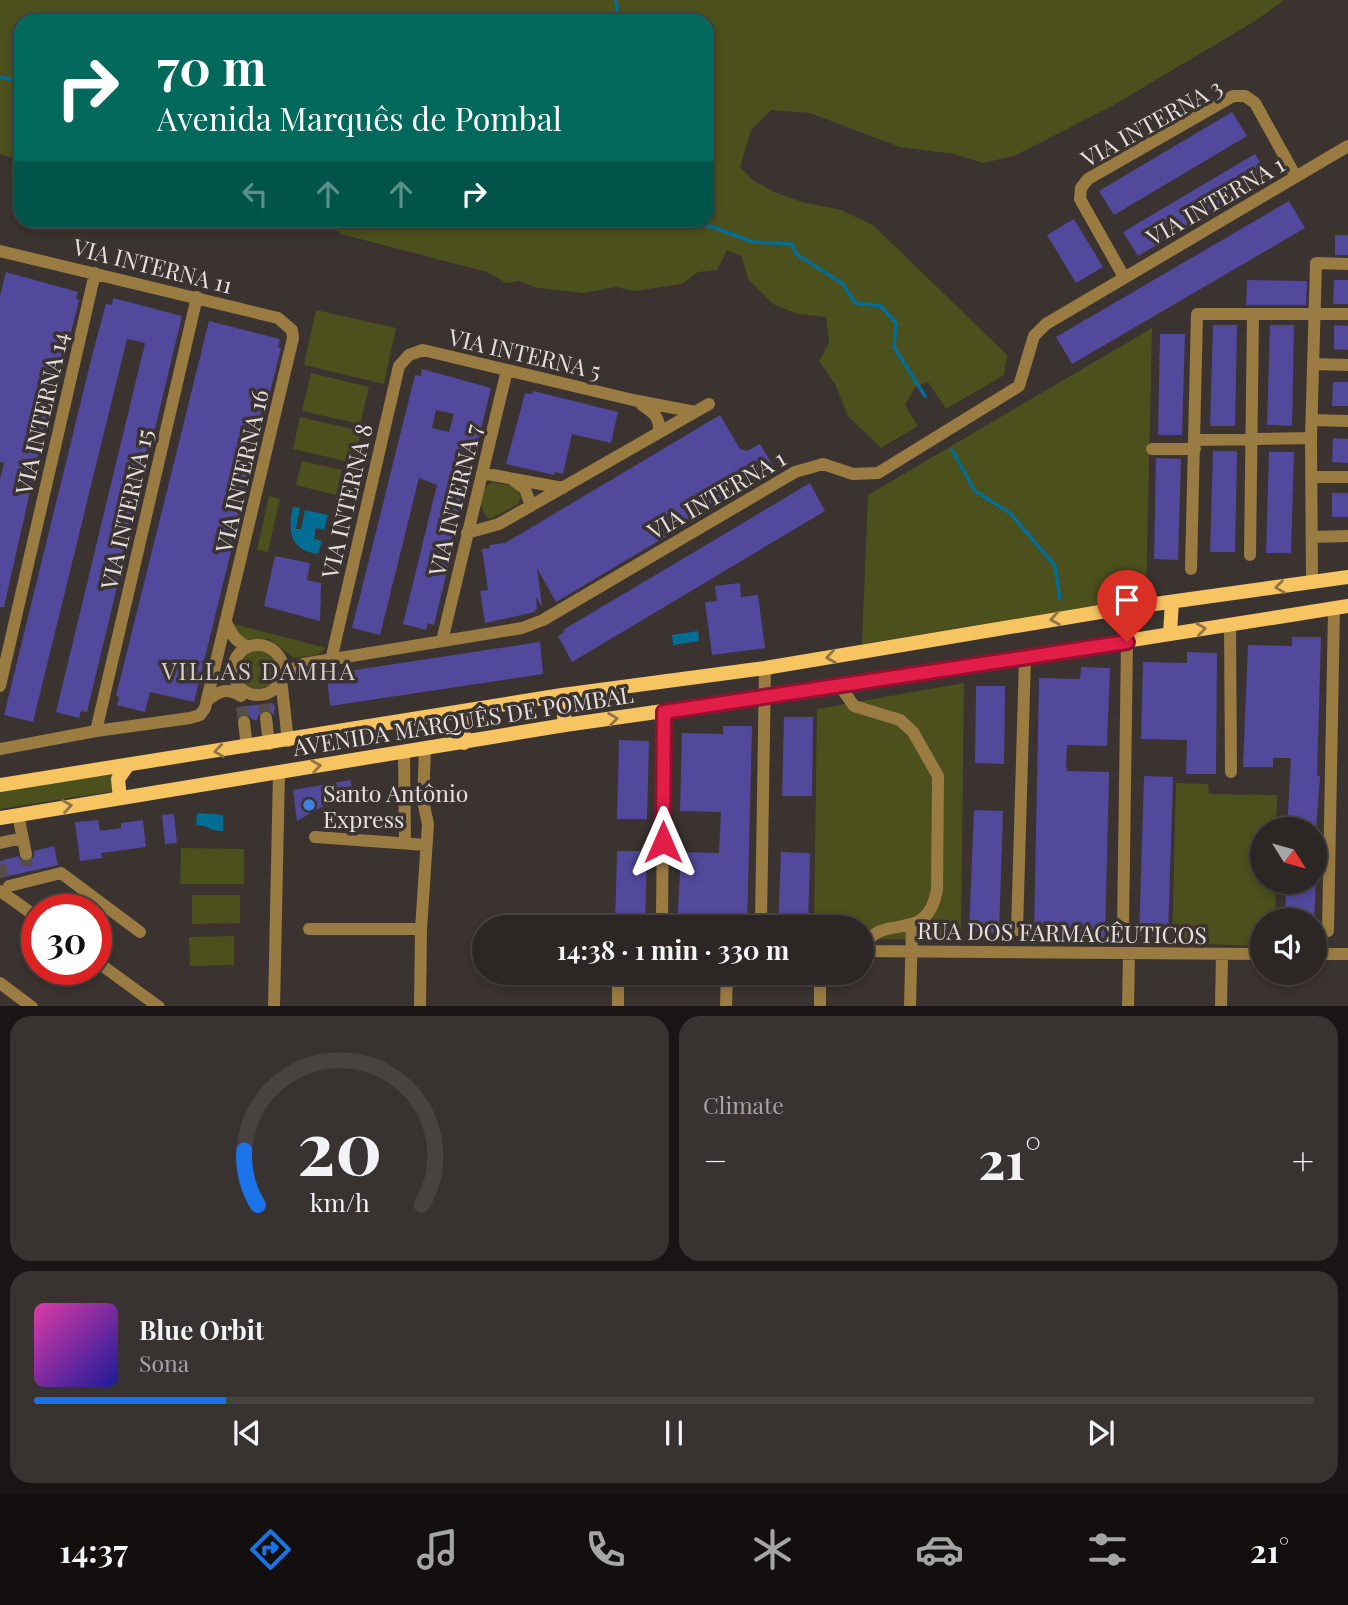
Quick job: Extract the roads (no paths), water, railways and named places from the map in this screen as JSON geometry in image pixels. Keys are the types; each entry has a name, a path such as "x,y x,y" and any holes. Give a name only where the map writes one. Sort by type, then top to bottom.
{"main road":[{"name":"AVENIDA MARQUÊS DE POMBAL","path":"0,785 562,695 765,668 1098,612 1348,577"},
{"path":"1170,633 1172,602"},
{"name":"AVENIDA MARQUÊS DE POMBAL","path":"0,818 565,725 840,686 1341,608"},
{"path":"562,695 565,725"},
{"path":"462,712 464,743"},
{"path":"120,798 118,779 128,765"}],"street":[{"name":"VIA INTERNA 3","path":"1124,277 1080,199 1081,188 1088,179 1233,96 1245,96 1255,103 1296,177"},
{"name":"VIA INTERNA 1","path":"303,664 522,628 543,620 795,471 823,464 853,474 878,472 1019,386 1034,336 1046,324 1348,146"},
{"name":"VIA INTERNA 11","path":"0,251 278,318 292,330"},
{"path":"1312,582 1311,438 1316,263 1348,264"},
{"name":"VIA INTERNA 14","path":"0,686 95,273"},
{"name":"VIA INTERNA 15","path":"96,731 197,297"},
{"path":"1191,569 1197,314 1348,314"},
{"path":"1250,555 1253,314"},
{"name":"VIA INTERNA 16","path":"96,731 200,715 208,700 292,348 292,330"},
{"name":"VIA INTERNA 5","path":"409,355 423,350 695,412"},
{"name":"VIA INTERNA 8","path":"331,660 399,366 409,355"},
{"path":"1313,364 1348,365"},
{"name":"VIA INTERNA 7","path":"442,641 507,370"},
{"name":"VIA INTERNA 5","path":"633,400 654,412 659,421 659,432"},
{"path":"467,533 499,524 709,404"},
{"path":"1312,420 1348,421"},
{"path":"1152,449 1311,438"},
{"path":"482,473 563,488"},
{"path":"1311,477 1348,477"},
{"path":"510,478 525,489 531,506"},
{"path":"1312,537 1348,536"},
{"path":"1328,931 1341,608"},
{"path":"226,622 232,637 244,649"},
{"path":"1230,625 1231,772"},
{"path":"1123,928 1127,642"},
{"path":"220,648 265,646 277,655 303,664"},
{"path":"241,697 233,675 233,665 244,649"},
{"path":"277,655 281,661 288,741"},
{"path":"1017,930 1025,658"},
{"path":"208,700 219,691 231,691 241,697 251,694 264,699 281,677 303,664"},
{"path":"761,915 765,668"},
{"path":"213,675 233,675"},
{"path":"840,686 854,706 900,720 913,732 938,776 937,890 930,912 912,925 874,934"},
{"path":"662,915 664,712"},
{"path":"266,718 269,744"},
{"path":"244,722 247,747"},
{"path":"0,749 96,731"},
{"path":"419,1006 428,824 423,801 425,749"},
{"path":"404,752 405,843"},
{"path":"274,1006 279,772"},
{"path":"18,815 26,854"},
{"path":"315,837 426,845"},
{"path":"0,843 23,838"},
{"path":"4,885 27,872"},
{"path":"4,885 61,873 140,932"},
{"path":"4,885 13,901 21,907"},
{"path":"910,1006 912,925"},
{"path":"309,929 421,929"},
{"name":"RUA DOS FARMACÊUTICOS","path":"874,949 1250,954"},
{"path":"1128,1006 1129,953"},
{"path":"1222,954 1222,1006"},
{"path":"1327,954 1348,954"},
{"path":"112,972 159,1006"},
{"path":"0,983 32,1006"},
{"path":"618,985 618,1006"},
{"path":"726,1006 727,985"},
{"path":"820,985 820,1006"}],"water":[{"path":"293,507 300,508 296,529 301,529 305,510 328,515 324,530 316,528 314,539 322,541 318,554 308,552 296,544 291,531"},
{"path":"698,631 699,641 673,645 672,635"},
{"path":"197,813 223,815 223,831 196,825"}],"waterway":[{"path":"616,0 618,14"},
{"path":"0,77 14,80"},
{"path":"714,227 753,242 792,244 796,254 842,283 855,303 881,306 896,323 894,347 925,396"},
{"path":"952,450 975,491 1010,513 1055,566 1060,599"}],"tunnel":[{"path":"264,704 266,718"},
{"path":"242,707 244,722"},
{"path":"26,854 27,872"},
{"path":"0,865 3,877"}],"place":[{"name":"Santo Antônio Express","path":"309,805"}],"district":[{"name":"VILLAS DAMHA","path":"259,670"}]}
